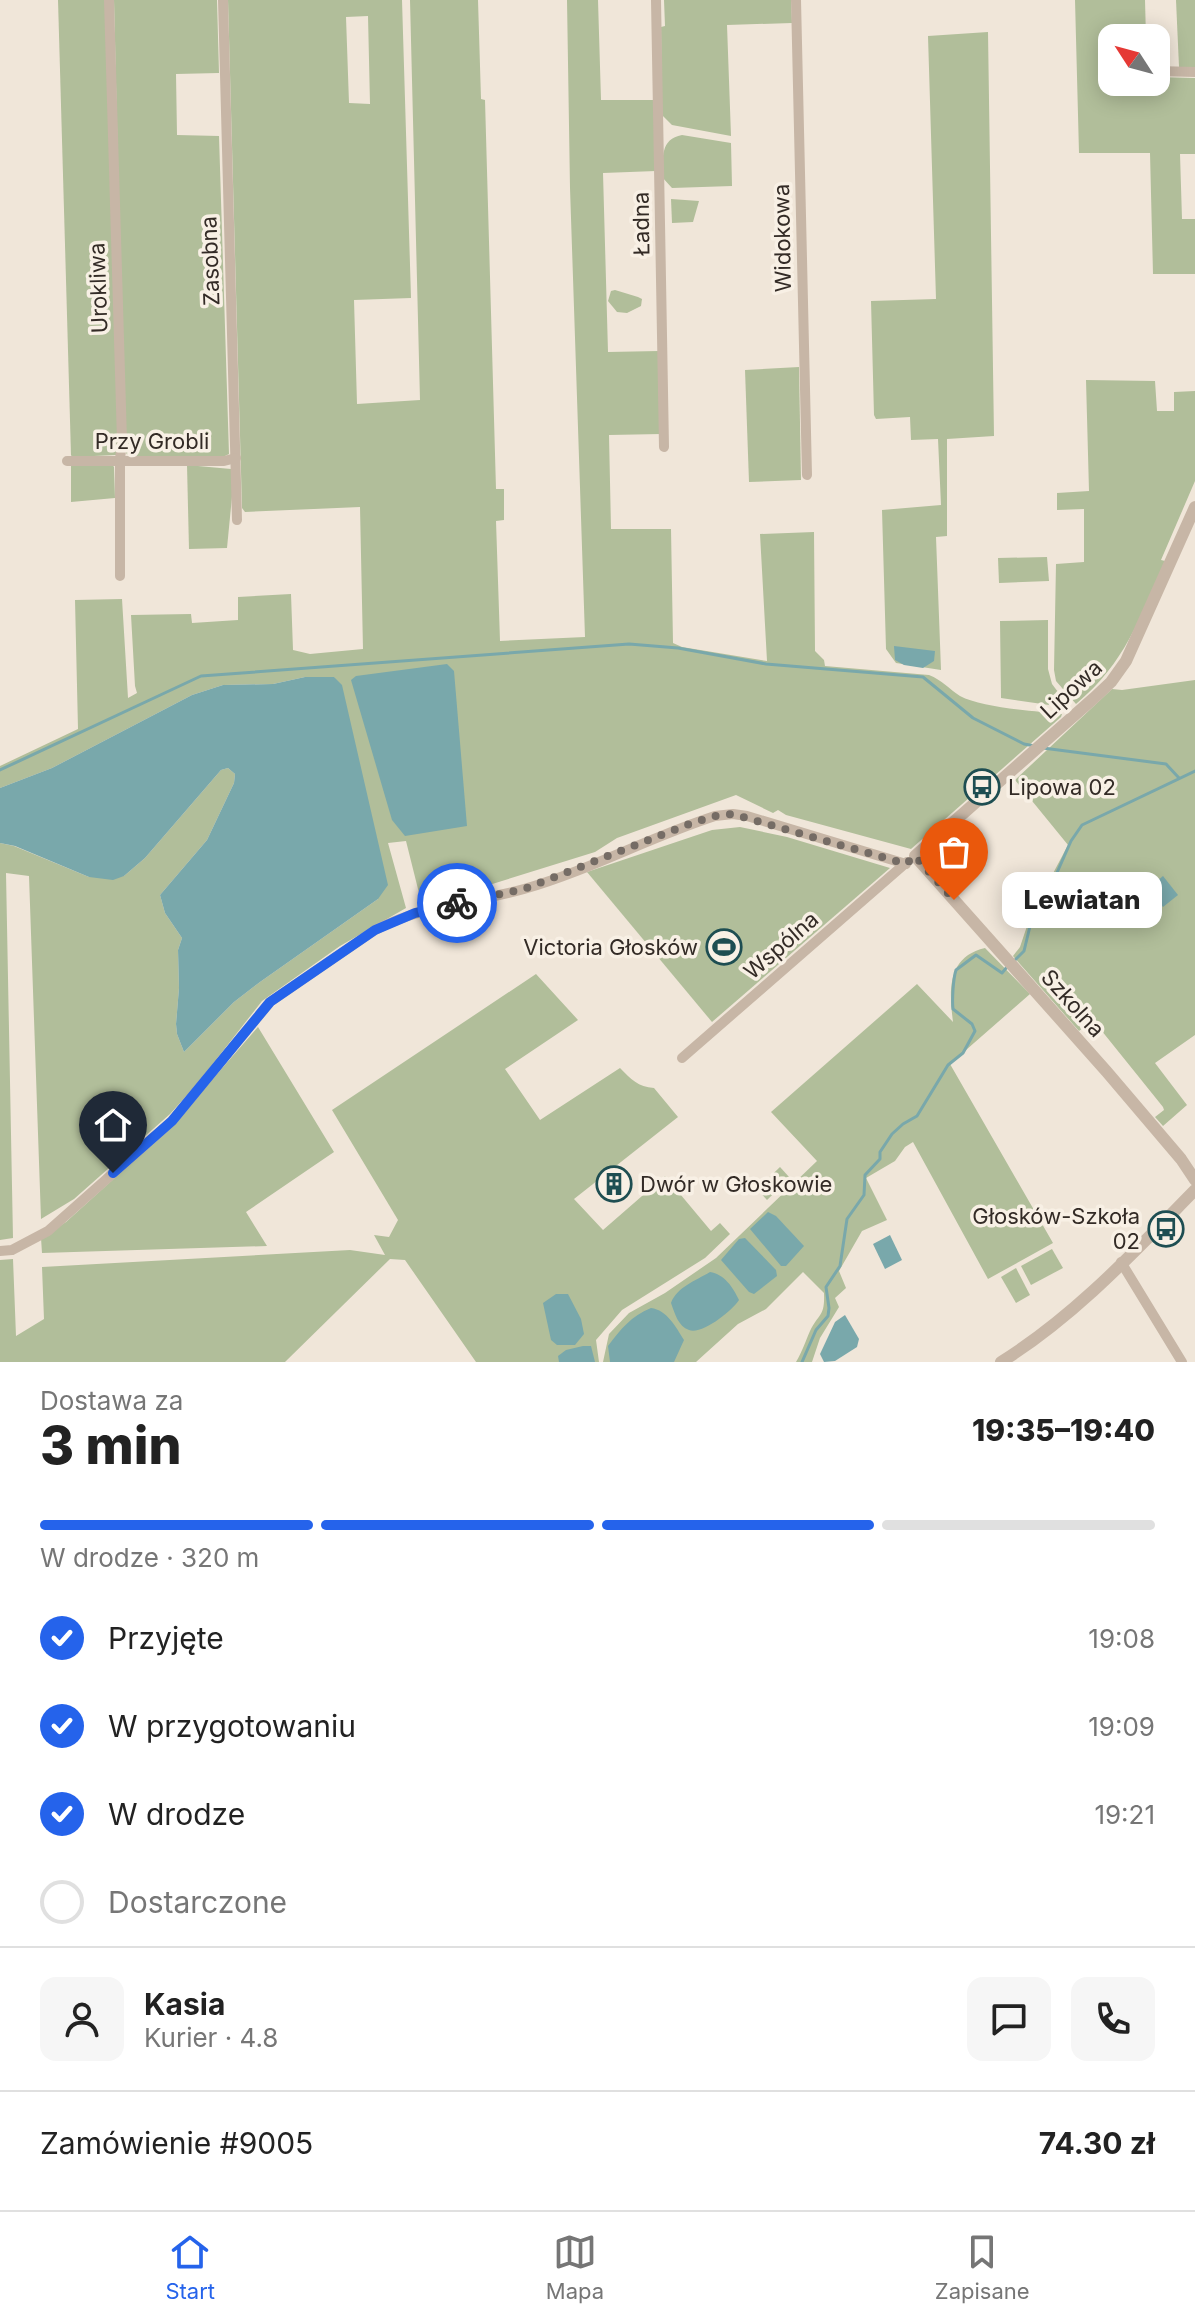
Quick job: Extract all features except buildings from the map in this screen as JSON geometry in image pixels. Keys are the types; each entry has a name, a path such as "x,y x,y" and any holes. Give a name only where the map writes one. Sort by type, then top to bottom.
{"street":[{"name":"Urokliwa","path":"109,0 122,441 120,576"},
{"name":"Zasobna","path":"223,0 237,520"},
{"name":"Ładna","path":"656,0 664,447"},
{"name":"Widokowa","path":"796,0 807,475"},
{"path":"1170,71 1195,72"},
{"name":"Przy Grobli","path":"67,461 224,461 236,458"},
{"name":"Lipowa","path":"910,860 1094,698 1120,671 1195,507"},
{"path":"0,1251 12,1250 48,1231 172,1121 270,1002 375,930 415,913 524,889 715,816 733,814 910,860"},
{"name":"Szkolna","path":"910,860 1018,971 1126,1093 1195,1180"},
{"name":"Wspólna","path":"682,1058 910,860"},
{"path":"1001,1362 1046,1331 1195,1190"},
{"path":"1121,1262 1182,1362"}],"green space":[{"path":"58,0 106,0 119,453 116,455 71,455"},
{"path":"114,0 217,0 219,73 176,74 177,135 219,136 229,454 225,456 129,456 125,452"},
{"path":"228,0 402,0 411,298 354,300 357,404 420,400 410,0 478,0 481,99 485,100 496,489 504,489 504,520 496,521 500,641 585,637 567,0 598,0 601,100 655,100 656,171 603,173 608,352 659,351 661,434 609,435 611,529 671,529 673,643 767,661 760,534 814,532 815,651 824,660 825,666 929,675 970,700 1062,714 911,849 786,815 778,810 773,813 736,795 617,838 595,852 457,895 423,900 406,841 388,843 406,908 340,946 262,1001 170,1114 74,1199 41,1219 29,876 6,873 13,1238 0,1240 0,843 89,877 124,876 145,858 221,770 228,768 235,774 234,783 207,840 160,895 165,913 182,938 178,950 176,1024 184,1052 234,1002 378,899 334,677 305,677 273,684 223,685 192,695 52,768 0,788 0,766 78,729 75,600 122,599 128,698 137,693 131,615 191,614 192,623 238,620 238,597 291,594 293,650 310,654 363,649 360,507 245,512 242,508","holes":["368,16 370,104 349,103 346,17"]},
{"path":"664,0 791,0 792,23 727,25 731,136 672,125 662,115 661,27 665,26"},
{"path":"1075,0 1145,0 1146,24 1098,24 1098,96 1170,96 1170,77 1195,78 1195,154 1180,154 1182,219 1195,219 1195,274 1153,274 1150,153 1079,153"},
{"path":"1176,0 1195,0 1195,68 1179,67"},
{"path":"988,32 994,436 947,439 947,536 936,537 941,670 896,663 886,649 882,510 941,505 938,439 911,440 910,417 876,419 874,415 871,301 936,299 928,36"},
{"path":"682,135 731,143 732,186 672,188 662,177 663,156 666,145"},
{"path":"671,199 699,201 693,222 672,223"},
{"path":"611,291 642,299 641,306 627,313 617,312 608,301"},
{"path":"799,367 801,480 749,482 745,370"},
{"path":"1086,380 1155,381 1157,411 1174,411 1174,392 1195,391 1195,481 1161,560 1165,561 1130,638 1107,672 1076,704 1056,681 1054,670 1056,564 1084,562 1084,509 1057,510 1057,493 1089,491"},
{"path":"112,464 115,498 71,502 71,465"},
{"path":"187,465 231,469 234,476 227,548 189,549"},
{"path":"1047,557 1049,581 999,583 998,558"},
{"path":"1048,620 1048,669 1052,684 1070,708 1001,698 1000,621"},
{"path":"1195,680 1195,1035 1155,1063 1187,1105 1163,1126 1155,1117 1164,1110 1163,1107 1093,1020 1079,1031 1013,956 1068,845 1015,780 1112,689"},
{"name":"Victoria Głosków","path":"740,827 787,837 890,868 712,1022 587,872 712,830"},
{"path":"985,948 1030,994 950,1064 1053,1243 988,1279 913,1142 895,1161 866,1178 887,1220 862,1231 839,1271 846,1288 835,1298 839,1307 820,1338 812,1362 796,1362 822,1311 824,1293 803,1272 766,1309 738,1324 696,1362 603,1362 609,1334 629,1313 716,1258 817,1161 771,1112 917,984 953,1022 953,976 963,959"},
{"path":"536,974 578,1020 505,1069 540,1120 620,1068 639,1084 654,1088 678,1117 574,1199 603,1230 665,1176 711,1231 720,1223 730,1234 705,1258 622,1310 596,1340 599,1362 476,1362 405,1260 390,1259 285,1362 0,1362 0,1260 13,1259 16,1336 44,1319 42,1267 350,1250 385,1255 374,1235 389,1237 398,1220 332,1110"},
{"path":"258,1027 334,1152 246,1212 267,1246 42,1253 41,1238 66,1222 170,1128"},
{"path":"780,1167 790,1178 767,1200 757,1189"},
{"path":"1052,1249 1063,1268 1031,1285 1021,1266"},
{"path":"1016,1268 1030,1295 1016,1303 1001,1277"}],"water":[{"path":"894,646 935,651 934,661 923,668 904,665 895,660"},
{"path":"447,664 454,671 467,826 405,836 392,820 351,680 356,676"},
{"path":"305,677 334,677 342,685 388,885 378,899 234,1002 184,1052 176,1024 178,950 182,938 165,913 160,895 207,840 234,783 235,774 228,768 221,770 145,858 124,876 113,880 89,877 15,846 0,843 0,788 52,768 192,695 223,685 273,684"},
{"path":"1163,876 1178,895 1163,907 1149,888"},
{"path":"768,1212 776,1216 804,1246 786,1266 781,1266 750,1229"},
{"path":"890,1235 902,1260 885,1269 873,1244"},
{"path":"745,1238 776,1270 777,1276 754,1294 721,1260 739,1239"},
{"path":"710,1272 728,1282 739,1300 709,1326 689,1330 680,1323 671,1303 682,1289"},
{"path":"556,1294 568,1294 581,1319 584,1334 575,1345 557,1345 551,1340 543,1303"},
{"path":"651,1308 666,1316 684,1340 674,1362 610,1362 608,1346 632,1319"},
{"path":"845,1315 859,1339 857,1347 835,1361 824,1362 820,1354 835,1322"},
{"path":"591,1346 595,1362 559,1362 558,1356 566,1350"}],"waterway":[{"path":"0,770 201,676 629,644 678,648 766,664 923,677 973,718 1024,744 1035,746"},
{"path":"1043,748 1166,764 1179,778"},
{"path":"1013,962 1024,951 1032,918 1044,902 1071,841 1082,825 1195,771"},
{"path":"802,1362 816,1330 828,1316 826,1287 840,1266 847,1219 864,1195 865,1175 880,1159 880,1152 892,1134 917,1116 948,1065 963,1053 975,1031 972,1024 953,1009 956,970 976,955 1002,973 1007,967"}],"way so far":[{"path":"457,903 524,889 692,823 733,814 906,864 915,856 954,900"}],"place":[{"name":"Lipowa 02","path":"982,787"},
{"name":"Lewiatan","path":"954,900"},
{"name":"Victoria Głosków","path":"724,947"},
{"name":"Dwór w Głoskowie","path":"614,1184"},
{"name":"Głosków-Szkoła 02","path":"1166,1229"}],"route":[{"path":"113,1173 172,1121 270,1002 375,930 415,913 457,903"}]}
